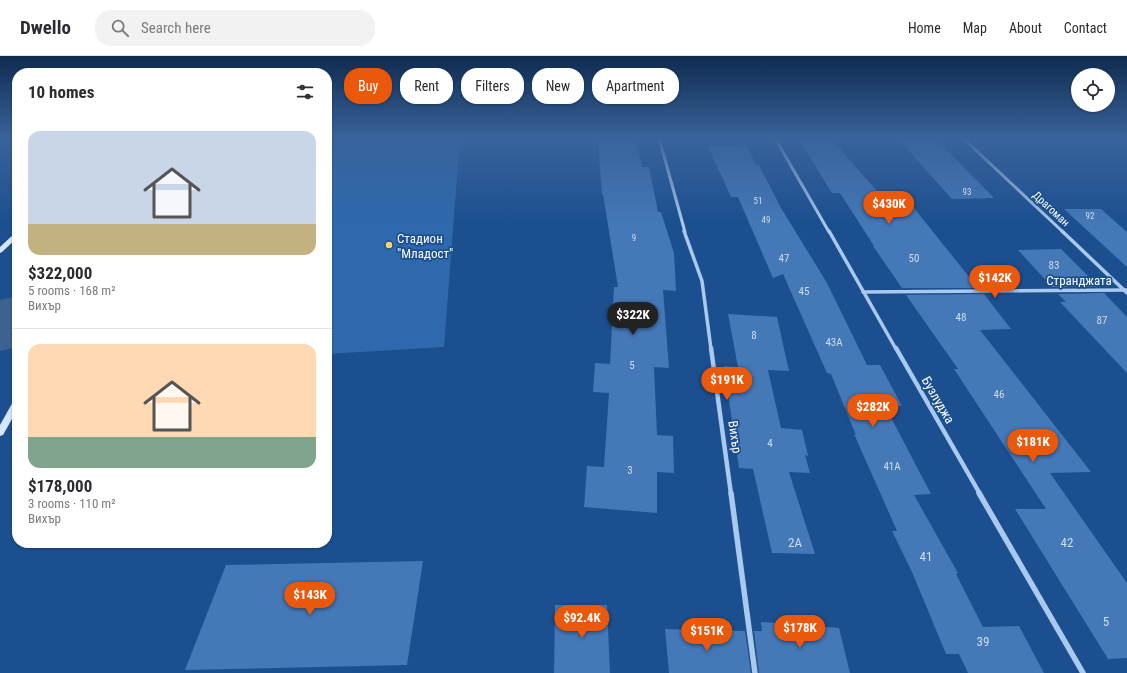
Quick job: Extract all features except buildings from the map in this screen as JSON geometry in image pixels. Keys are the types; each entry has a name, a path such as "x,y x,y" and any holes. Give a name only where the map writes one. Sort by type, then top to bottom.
{"street":[{"name":"Вихър","path":"667,167 686,237 702,281 754,673"},
{"name":"Бузлуджа","path":"791,167 1082,673"},
{"name":"Драгоман","path":"994,167 1126,291"},
{"path":"0,251 12,239"},
{"name":"Странджата","path":"863,292 1126,291"},
{"path":"0,433 12,411"}],"shaded area":[{"name":"Стадион \"Младост\"","path":"332,167 458,167 444,347 332,354"}],"waterway":[{"path":"0,333 12,319"}],"place":[{"name":"Стадион \"Младост\"","path":"389,245"}]}
